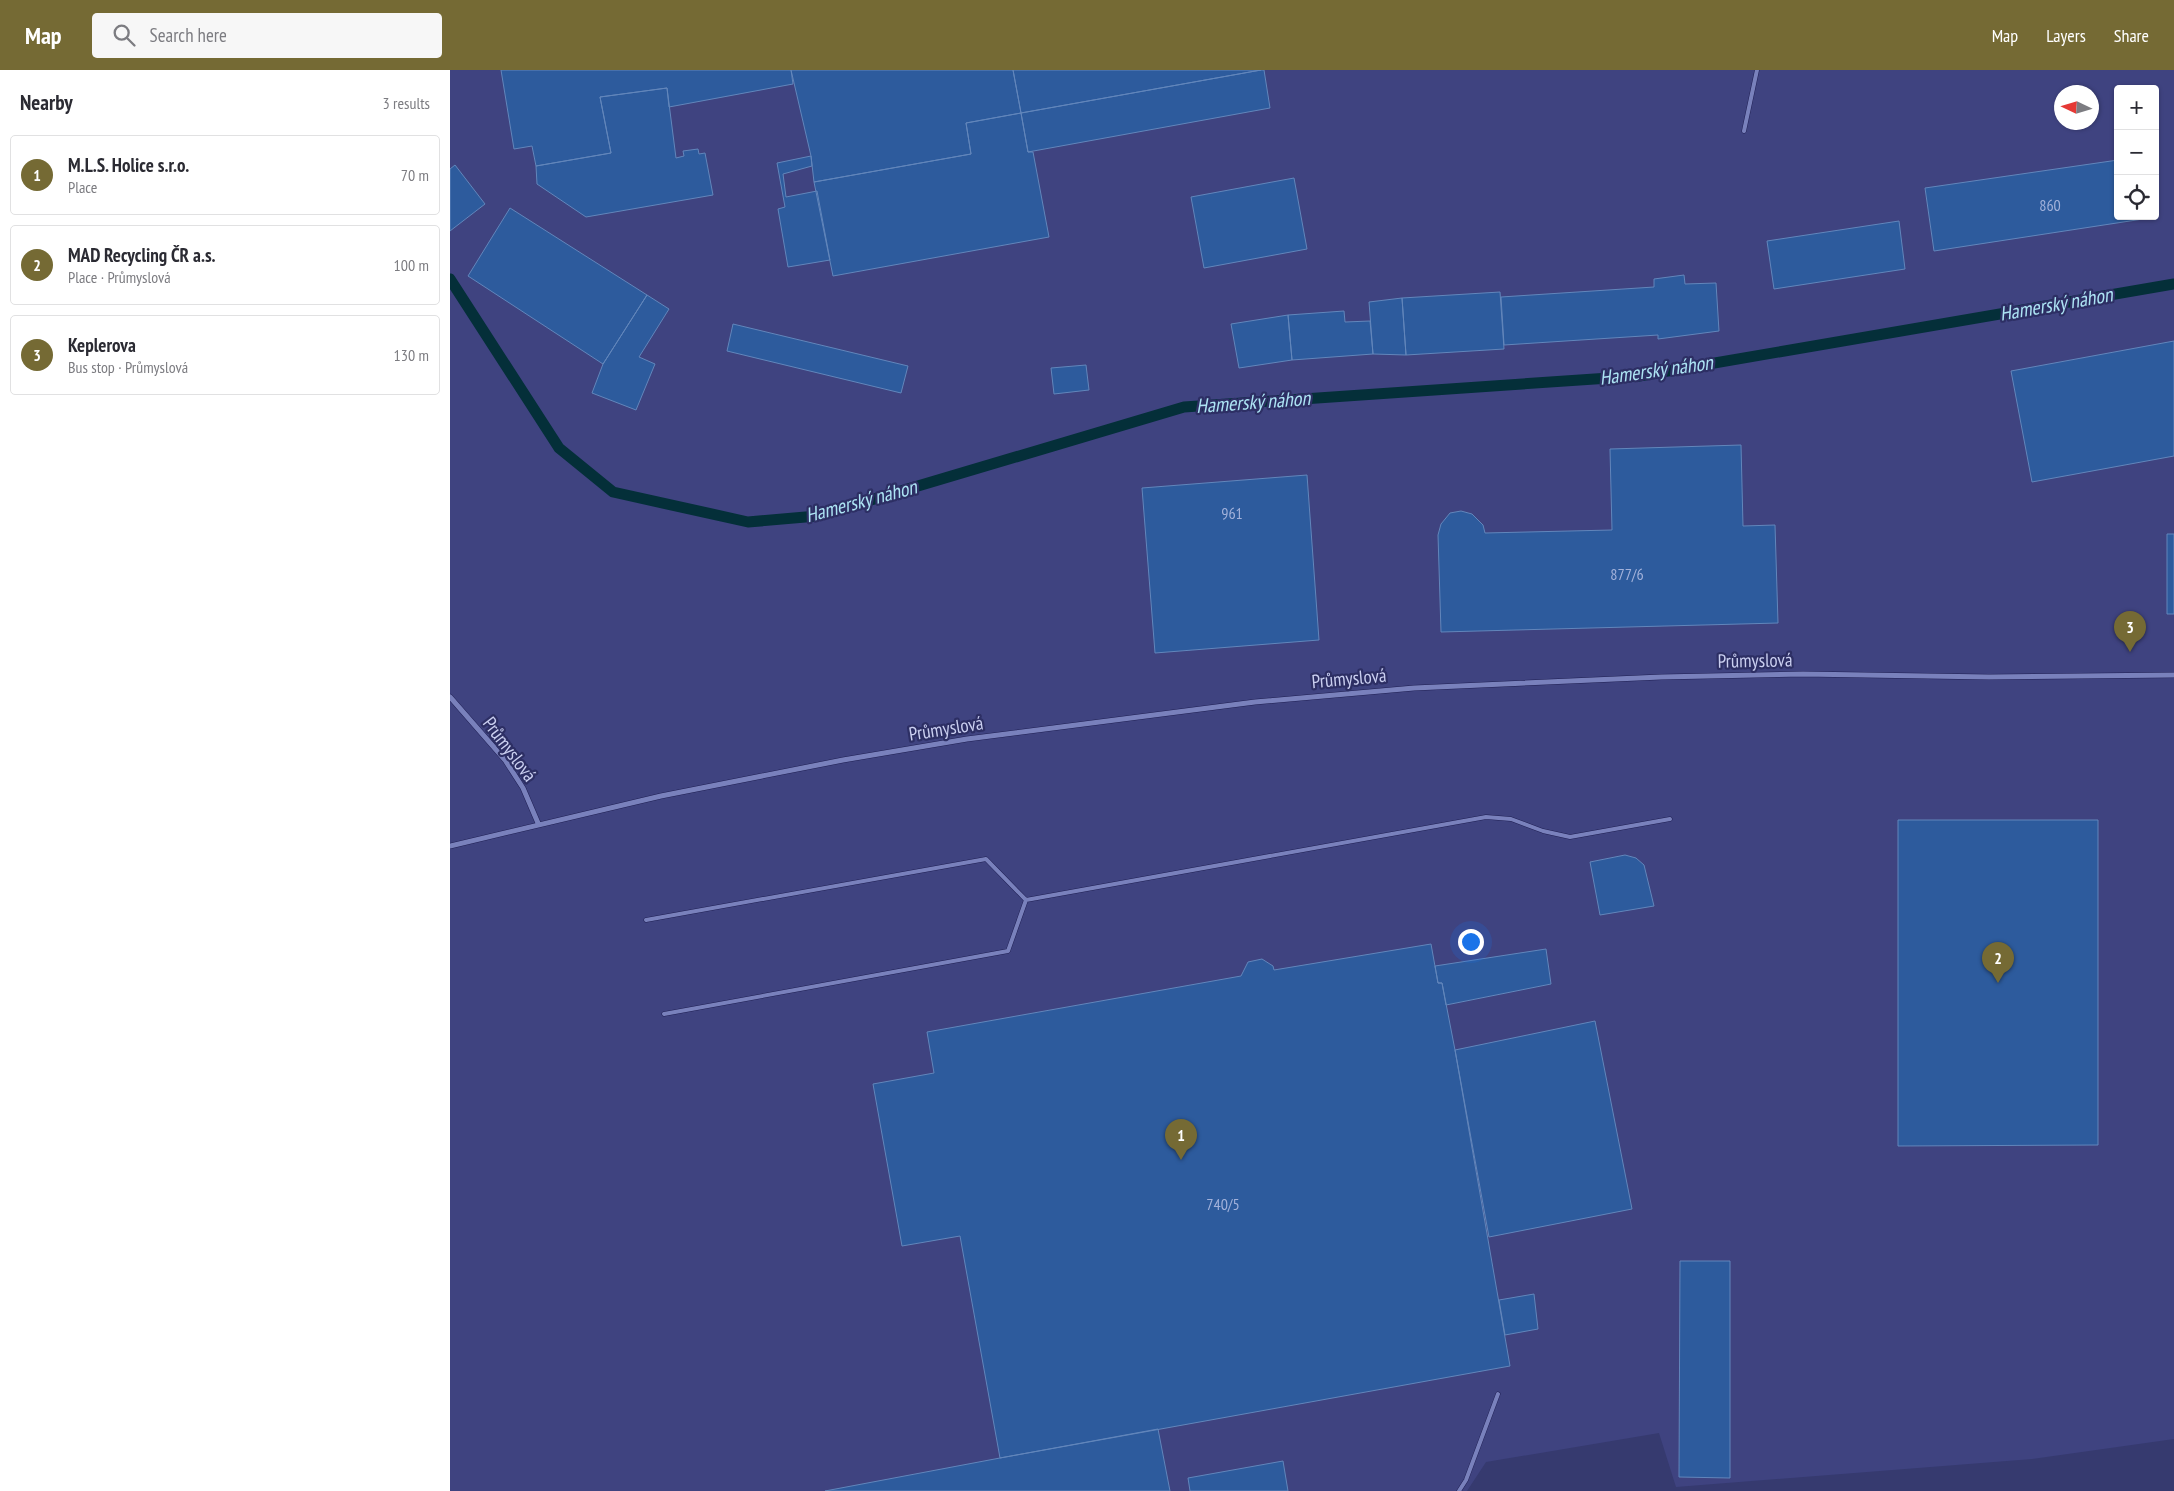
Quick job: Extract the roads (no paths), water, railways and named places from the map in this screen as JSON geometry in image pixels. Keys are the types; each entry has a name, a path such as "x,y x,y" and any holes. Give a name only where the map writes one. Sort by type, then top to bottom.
{"street":[{"name":"Průmyslová","path":"450,846 538,823 738,780 967,739 1255,702 1414,688 1661,677 1802,674 1990,677 2174,675"},
{"name":"Průmyslová","path":"450,697 505,760 523,788 538,823"}],"lane":[{"path":"1744,131 1757,70"},
{"path":"1026,900 1486,817 1511,819 1543,831 1570,837 1670,819"},
{"path":"646,920 986,859 1026,900"},
{"path":"664,1014 1008,952 1026,900"},
{"path":"1459,1491 1466,1480 1498,1394"}],"waterway":[{"name":"Hamerský náhon","path":"450,279 559,448 613,492 748,522 817,516 1184,407 1639,376 2174,284"}],"place":[{"name":"Keplerova","path":"2130,652"},
{"name":"MAD Recycling ČR a.s.","path":"1998,983"},
{"name":"M.L.S. Holice s.r.o.","path":"1181,1160"}]}
